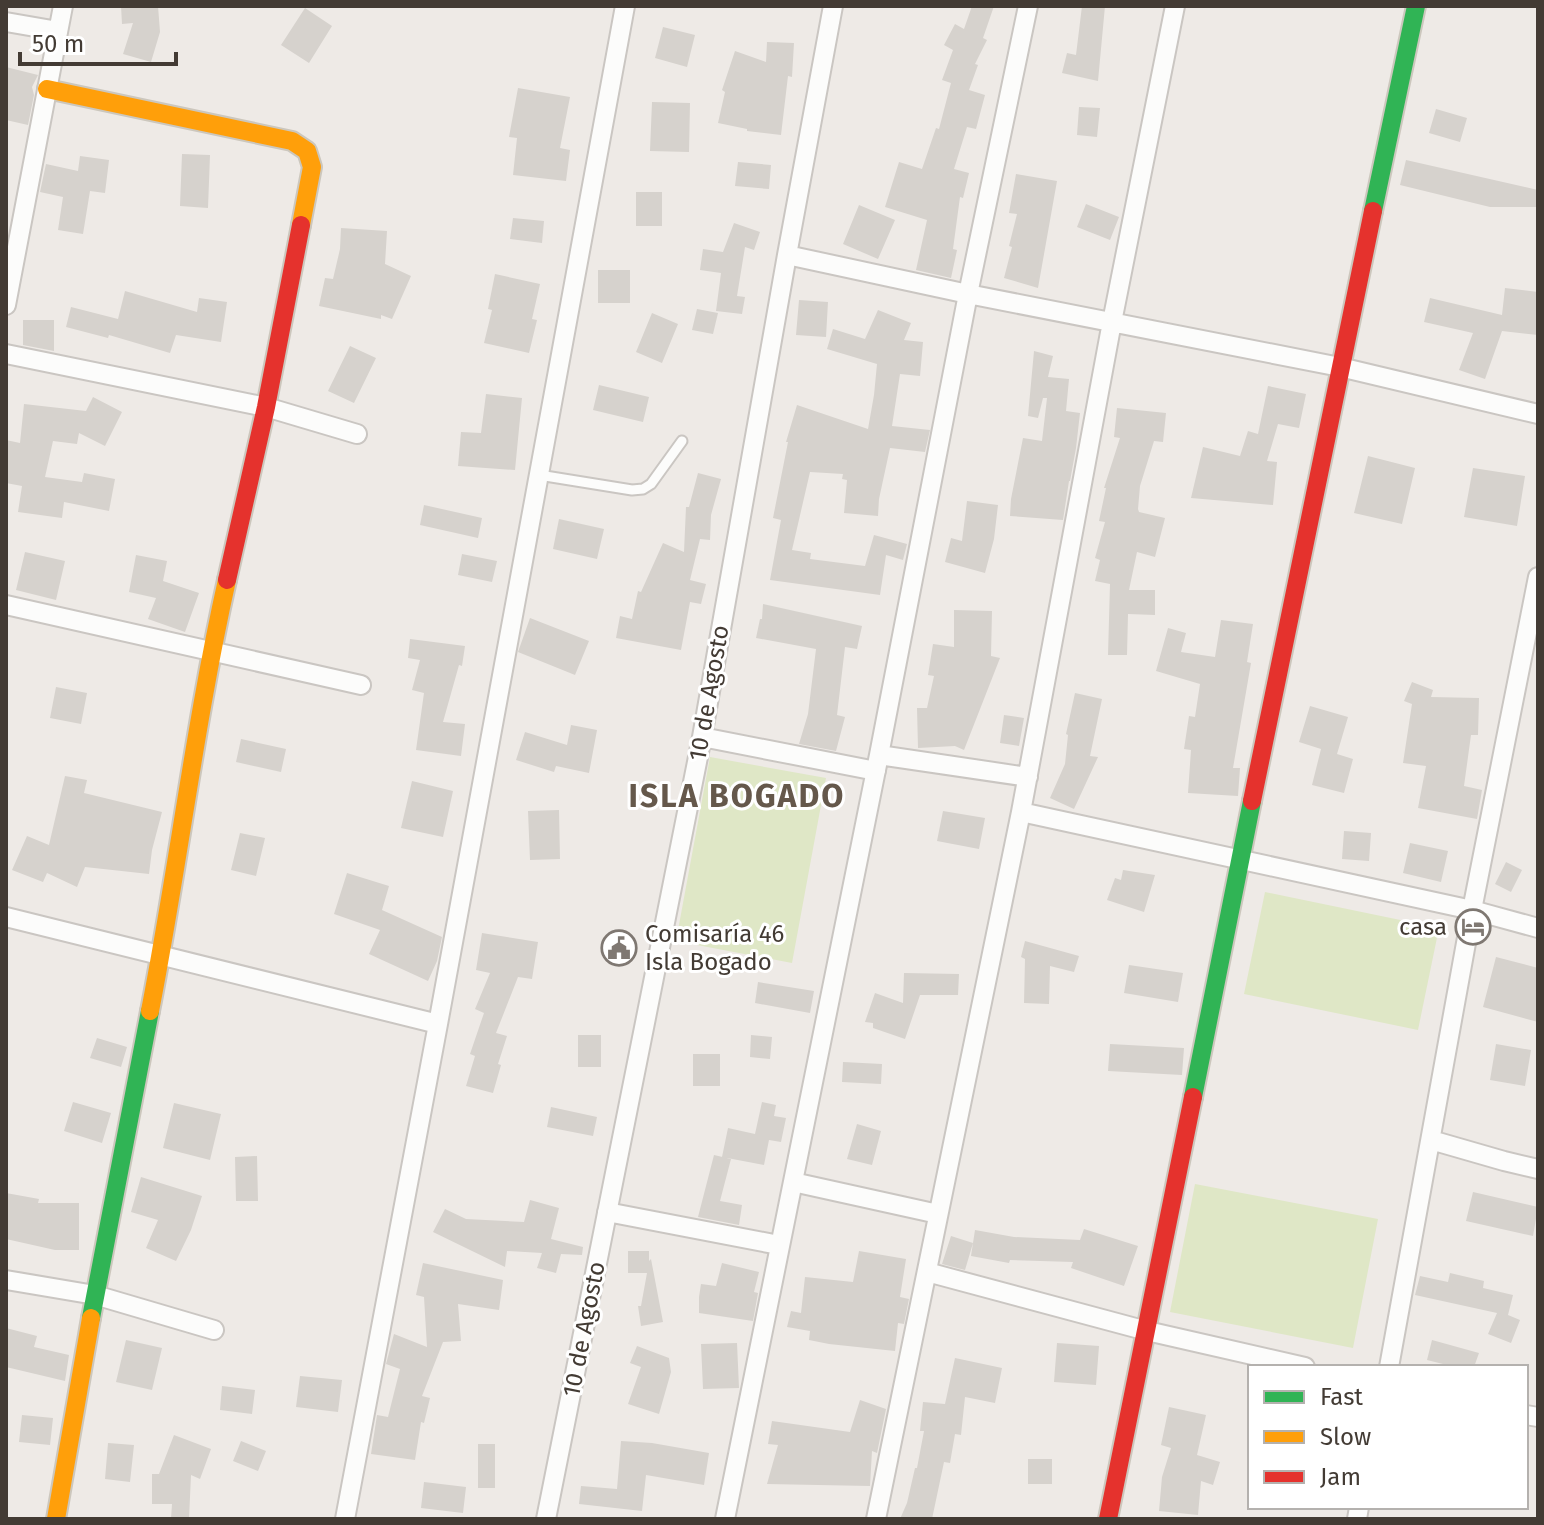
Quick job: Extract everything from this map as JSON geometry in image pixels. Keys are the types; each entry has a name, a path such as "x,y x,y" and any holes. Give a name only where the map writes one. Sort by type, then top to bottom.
{"street":[{"path":"6,305 9,272 63,6"},
{"path":"345,1519 625,6"},
{"name":"10 de Agosto","path":"546,1519 702,737 833,6"},
{"path":"725,1519 1028,6"},
{"path":"876,1519 1028,777 1112,322 1175,6"},
{"path":"1108,1519 1340,367 1416,6"},
{"path":"6,22 58,31"},
{"path":"47,89 292,141 307,151 312,167 266,407 211,651 161,956 95,1295 56,1519"},
{"path":"787,255 1340,367 1538,414"},
{"path":"6,354 266,407 357,434"},
{"path":"1389,1365 1472,910 1538,577"},
{"path":"6,605 361,685"},
{"path":"702,737 877,763 1028,777"},
{"path":"1021,812 1472,910 1538,928"},
{"path":"6,917 438,1024"},
{"path":"1431,1140 1538,1169"},
{"path":"793,1182 938,1214"},
{"path":"607,1212 779,1245"},
{"path":"927,1272 1147,1331 1296,1365"},
{"path":"6,1280 95,1295 214,1330"}],"lane":[{"path":"539,475 632,490 643,489 651,484 682,441"}],"green space":[{"path":"710,757 826,778 792,963 676,941"},
{"path":"1265,892 1439,928 1418,1030 1244,994"},
{"path":"1195,1184 1378,1219 1353,1348 1170,1312"}],"building":[{"path":"121,6 158,6 160,32 151,62 123,54 133,23 122,24"},
{"path":"972,6 994,6 983,38 987,40 975,64 978,65 969,90 985,95 976,129 967,127 954,169 969,173 963,198 960,197 953,249 957,250 951,278 916,270 927,220 885,207 899,162 922,169 936,128 939,129 951,83 942,80 953,50 944,45 955,24 964,29"},
{"path":"1082,6 1105,6 1098,81 1062,73 1067,53 1076,55"},
{"path":"305,8 332,26 309,63 281,45"},
{"path":"663,27 695,35 687,67 655,58"},
{"path":"767,42 794,43 792,77 788,76 781,135 747,131 718,123 725,92 722,90 735,51 766,62"},
{"path":"6,67 38,75 32,87 34,95 28,125 6,120"},
{"path":"518,88 570,97 560,148 570,150 566,181 513,175 517,138 509,137"},
{"path":"652,102 690,103 689,152 650,151"},
{"path":"1079,107 1100,108 1097,137 1077,135"},
{"path":"1436,109 1467,118 1460,142 1429,133"},
{"path":"182,154 210,155 208,208 180,206"},
{"path":"80,156 109,160 105,193 90,191 83,234 58,230 63,197 40,192 46,164 78,171"},
{"path":"1406,160 1538,190 1538,207 1490,207 1400,185"},
{"path":"738,162 771,165 769,189 735,186"},
{"path":"1016,174 1057,181 1038,288 1004,278 1017,214 1009,213"},
{"path":"636,192 662,192 662,226 636,226"},
{"path":"1086,204 1119,217 1110,240 1077,227"},
{"path":"859,205 895,220 878,259 843,244"},
{"path":"513,218 544,221 542,243 510,239"},
{"path":"734,223 760,232 754,250 745,247 737,296 745,297 742,314 716,311 721,273 700,270 703,249 723,252"},
{"path":"341,228 387,231 385,264 411,276 392,319 319,306 325,278 333,279"},
{"path":"598,270 630,270 630,303 598,303"},
{"path":"495,274 540,284 532,319 537,320 529,353 484,343 492,310 488,309"},
{"path":"1505,288 1538,292 1538,335 1502,331 1485,379 1459,370 1473,333 1424,322 1430,298 1502,315"},
{"path":"125,291 197,312 199,298 227,302 221,342 176,335 170,353 109,335 108,338 66,327 71,307 118,319"},
{"path":"799,300 828,302 826,337 796,335"},
{"path":"697,309 718,313 713,334 692,330"},
{"path":"878,310 911,323 904,340 923,342 920,376 900,374 892,426 930,430 925,452 890,448 878,516 844,513 847,480 842,479 843,474 810,472 792,550 811,553 810,559 865,566 874,535 907,544 903,560 886,555 880,595 770,580 781,520 773,518 786,442 797,405 868,429 877,364 827,349 833,329 865,339"},
{"path":"652,313 678,324 662,363 636,352"},
{"path":"23,320 54,320 54,351 23,345"},
{"path":"350,346 376,358 354,403 328,391"},
{"path":"1034,351 1053,356 1048,377 1069,379 1066,411 1080,413 1063,520 1010,516 1023,438 1042,441 1047,398 1043,398 1038,418 1028,416"},
{"path":"599,385 649,397 643,422 593,410"},
{"path":"1268,386 1306,394 1299,428 1278,424 1267,461 1277,462 1273,505 1191,498 1203,447 1240,456 1248,431 1258,434"},
{"path":"486,394 522,398 515,470 458,466 461,432 481,433"},
{"path":"93,397 122,412 105,446 79,433 77,444 53,441 45,477 82,482 84,473 115,479 109,511 64,502 62,518 18,512 22,486 6,483 6,440 20,443 24,404 86,411"},
{"path":"1117,408 1166,413 1163,442 1154,441 1140,486 1138,509 1139,512 1165,518 1155,557 1137,552 1129,590 1155,590 1155,615 1128,614 1127,655 1108,655 1110,584 1095,581 1100,560 1095,558 1105,522 1099,521 1104,488 1120,438 1114,437"},
{"path":"1368,456 1415,468 1402,524 1354,513"},
{"path":"1473,468 1525,476 1517,526 1464,517"},
{"path":"698,473 721,479 711,515 710,540 700,539 690,580 706,584 701,604 690,602 681,650 616,638 620,616 632,619 638,591 641,592 663,543 684,552 686,507 689,507"},
{"path":"967,501 998,505 994,539 985,573 945,562 951,538 962,541"},
{"path":"424,505 482,518 478,538 420,525"},
{"path":"559,519 604,529 597,559 553,549"},
{"path":"25,552 65,561 56,600 16,590"},
{"path":"462,554 497,561 492,582 458,575"},
{"path":"136,555 167,561 163,581 199,593 185,632 148,619 156,598 129,592"},
{"path":"763,604 862,626 857,649 845,647 837,715 845,717 836,751 799,744 808,714 816,649 756,638"},
{"path":"954,610 992,611 991,656 1000,658 964,750 955,746 918,748 917,708 927,708 934,676 928,675 933,644 954,647"},
{"path":"530,618 589,641 575,675 518,652"},
{"path":"1221,620 1253,624 1247,662 1251,663 1233,768 1240,768 1238,796 1188,793 1191,750 1184,749 1189,716 1195,717 1200,684 1156,671 1168,628 1186,633 1181,652 1215,657"},
{"path":"410,639 465,646 462,666 459,665 443,722 465,724 461,756 416,750 424,693 412,690 420,660 408,658"},
{"path":"1412,682 1433,690 1431,697 1479,698 1478,735 1471,735 1464,786 1482,790 1477,819 1418,808 1426,766 1403,763 1412,704 1404,701"},
{"path":"56,687 87,693 81,724 50,718"},
{"path":"1075,693 1102,699 1090,756 1098,757 1074,809 1050,798 1065,764 1066,734"},
{"path":"1310,706 1348,717 1337,754 1353,759 1344,793 1312,785 1321,749 1299,742"},
{"path":"1004,715 1024,718 1019,746 1000,743"},
{"path":"571,725 597,730 589,773 556,766 554,772 516,760 525,732 567,745"},
{"path":"241,739 286,749 281,772 236,762"},
{"path":"65,776 87,780 84,793 162,812 149,874 85,867 77,887 47,873 43,882 12,870 27,836 49,845"},
{"path":"412,781 453,791 443,837 401,828"},
{"path":"559,810 560,859 530,860 528,811"},
{"path":"943,811 985,818 979,849 937,841"},
{"path":"1344,831 1371,833 1369,861 1342,859"},
{"path":"240,833 265,838 256,876 231,870"},
{"path":"1410,843 1448,851 1441,882 1403,873"},
{"path":"1506,862 1522,870 1511,892 1495,884"},
{"path":"1123,870 1155,875 1144,912 1107,900 1115,878 1121,880"},
{"path":"347,873 389,886 382,910 442,937 437,961 428,981 369,954 380,930 334,914"},
{"path":"482,933 538,942 532,979 518,977 496,1033 507,1036 493,1093 466,1086 475,1056 470,1054 484,1013 475,1009 490,973 476,970"},
{"path":"1025,941 1079,956 1074,972 1050,966 1049,1004 1024,1003 1025,959 1021,957"},
{"path":"1496,957 1538,968 1538,1022 1483,1007"},
{"path":"1129,965 1183,973 1178,1002 1124,993"},
{"path":"904,973 959,974 958,995 920,995 905,1039 865,1022 875,993 903,1003"},
{"path":"758,982 814,991 810,1013 755,1003"},
{"path":"578,1035 601,1035 601,1067 578,1067"},
{"path":"751,1035 772,1037 770,1059 750,1057"},
{"path":"97,1038 127,1047 121,1067 90,1058"},
{"path":"1110,1044 1184,1048 1182,1075 1108,1071"},
{"path":"1496,1044 1531,1050 1525,1086 1490,1080"},
{"path":"693,1054 720,1054 720,1086 693,1086"},
{"path":"843,1062 882,1064 881,1084 842,1082"},
{"path":"73,1102 111,1113 102,1143 64,1131"},
{"path":"762,1102 776,1105 774,1116 786,1118 781,1142 769,1140 764,1165 722,1157 728,1128 755,1134"},
{"path":"174,1103 221,1114 210,1160 163,1148"},
{"path":"551,1107 597,1117 593,1136 547,1127"},
{"path":"857,1124 881,1131 872,1165 847,1159"},
{"path":"714,1155 731,1159 720,1201 742,1205 739,1225 698,1217"},
{"path":"257,1156 258,1201 236,1201 235,1157"},
{"path":"141,1177 202,1196 191,1230 176,1261 146,1248 158,1220 131,1212"},
{"path":"1473,1192 1538,1207 1533,1236 1466,1221"},
{"path":"6,1193 39,1199 38,1203 79,1203 79,1250 55,1250 6,1239"},
{"path":"530,1200 559,1208 551,1239 583,1247 582,1255 561,1254 556,1273 537,1268 542,1253 507,1251 505,1267 433,1232 445,1209 466,1219 524,1222"},
{"path":"1084,1229 1138,1246 1124,1286 1071,1268 1073,1262 1010,1260 1009,1263 971,1256 975,1230 1014,1237 1080,1240"},
{"path":"951,1236 973,1243 965,1270 942,1264"},
{"path":"628,1251 649,1251 663,1322 641,1326 638,1306 641,1306 647,1273 628,1273"},
{"path":"859,1251 906,1259 900,1297 909,1299 904,1324 898,1323 895,1351 809,1340 810,1331 787,1327 791,1311 801,1313 805,1277 853,1282"},
{"path":"423,1263 503,1280 499,1310 458,1304 461,1341 443,1342 422,1396 430,1398 424,1423 421,1422 415,1460 371,1454 377,1415 388,1417 400,1369 386,1364 394,1334 427,1347 424,1297 416,1295"},
{"path":"722,1263 759,1272 754,1292 758,1293 753,1321 699,1313 701,1284 716,1286"},
{"path":"1450,1273 1484,1281 1483,1288 1513,1295 1508,1315 1520,1320 1511,1343 1488,1334 1497,1313 1415,1295 1420,1276 1448,1282"},
{"path":"6,1328 37,1336 34,1347 69,1355 65,1381 6,1367"},
{"path":"126,1340 162,1348 152,1390 116,1382"},
{"path":"1432,1340 1479,1353 1475,1365 1447,1365 1427,1360"},
{"path":"737,1343 739,1388 703,1389 701,1344"},
{"path":"1057,1343 1099,1346 1096,1385 1054,1382"},
{"path":"637,1346 669,1358 671,1372 659,1414 628,1404 641,1367 630,1363"},
{"path":"955,1358 1002,1368 995,1403 965,1397 961,1435 955,1434 950,1463 944,1462 932,1519 900,1519 917,1468 924,1431 920,1431 923,1402 945,1404"},
{"path":"300,1376 342,1380 338,1412 296,1407"},
{"path":"222,1386 255,1390 252,1414 220,1410"},
{"path":"860,1400 886,1409 877,1453 872,1451 870,1486 767,1484 778,1445 768,1444 772,1421 850,1432"},
{"path":"1169,1407 1206,1415 1197,1455 1220,1462 1213,1485 1201,1481 1198,1515 1159,1511 1162,1477 1171,1448 1161,1445"},
{"path":"22,1415 53,1418 50,1445 19,1442"},
{"path":"174,1435 211,1449 200,1479 191,1475 189,1519 171,1519 172,1504 152,1504 152,1474 159,1474"},
{"path":"241,1441 266,1451 258,1471 233,1461"},
{"path":"621,1441 709,1453 704,1485 646,1475 642,1511 579,1504 581,1486 617,1489"},
{"path":"108,1443 134,1445 130,1482 105,1479"},
{"path":"478,1444 495,1444 495,1488 478,1488"},
{"path":"1028,1459 1052,1459 1052,1484 1028,1484"},
{"path":"424,1482 466,1487 463,1513 421,1508"}],"traffic: fast":[{"path":"1373,211 1416,6"},
{"path":"1193,1097 1252,801"},
{"path":"91,1318 150,1011"}],"traffic: slow":[{"path":"47,89 292,141 307,151 312,167 301,225"},
{"path":"150,1011 205,688 227,580"},
{"path":"56,1519 91,1318"}],"traffic: jam":[{"path":"1252,801 1373,211"},
{"path":"227,580 266,407 301,225"},
{"path":"1108,1519 1193,1097"}],"place":[{"name":"casa","path":"1473,927"},
{"name":"Comisaría 46 Isla Bogado","path":"619,948"}],"district":[{"name":"ISLA BOGADO","path":"737,796"}]}
